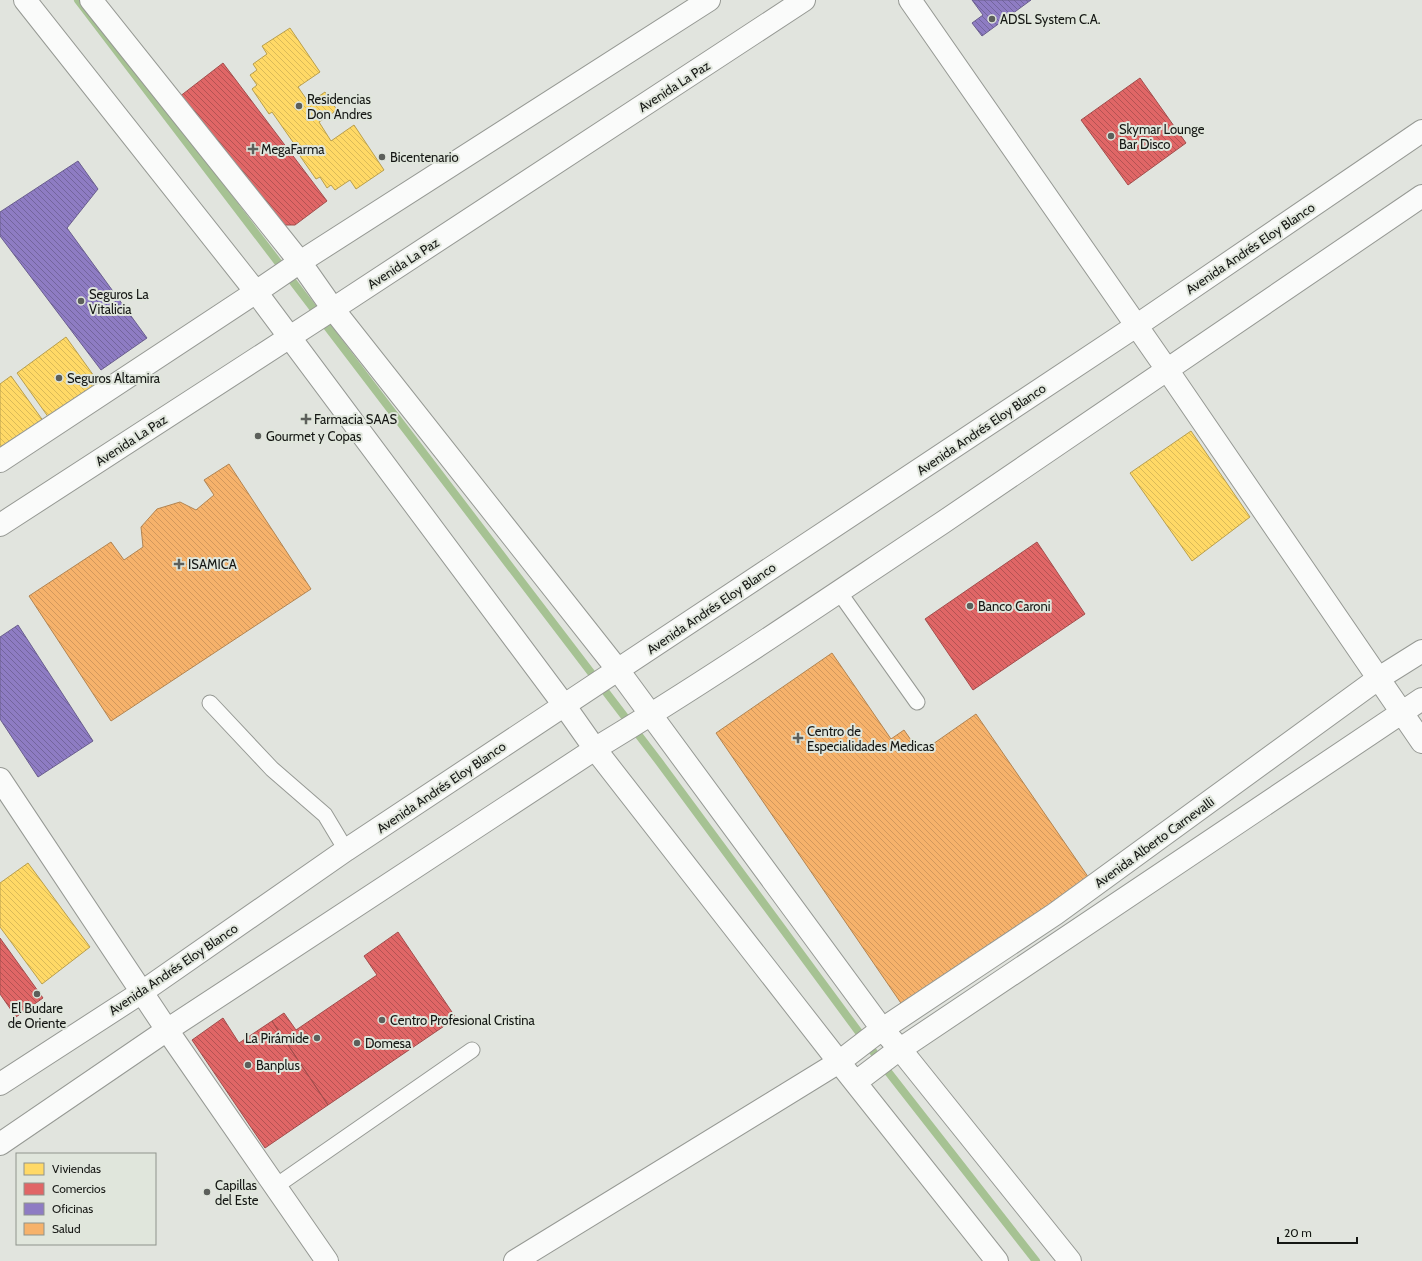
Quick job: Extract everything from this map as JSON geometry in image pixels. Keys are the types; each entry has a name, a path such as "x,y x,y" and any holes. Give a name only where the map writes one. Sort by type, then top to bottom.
{"street":[{"path":"25,0 256,292 567,703 598,747 841,1061 860,1079 998,1261"},
{"path":"91,0 299,263 326,314 615,672 880,1031 1070,1261"},
{"path":"0,462 299,263 709,0"},
{"name":"Avenida La Paz","path":"0,525 326,314 804,0"},
{"path":"910,0 1168,371 1422,742"},
{"name":"Avenida Andrés Eloy Blanco","path":"0,1084 142,992 346,850 1136,326 1422,131"},
{"path":"0,1144 167,1030 598,747 839,592 1168,371 1422,196"},
{"name":"Avenida Alberto Carnevalli","path":"515,1261 841,1061 880,1031 1055,914 1379,678 1422,651"},
{"path":"860,1079 897,1052 1422,699"},
{"path":"0,779 167,1030 327,1261"}],"lane":[{"path":"839,592 917,702"},
{"path":"210,703 272,769 325,815 346,850"},
{"path":"276,1186 472,1050"}],"building: Viviendas":[{"name":"Residencias Don Andres","path":"290,28 320,72 298,87 309,103 325,92 337,110 319,122 331,141 354,125 384,170 356,189 350,180 335,190 331,185 327,188 320,177 316,179 300,156 302,155 272,112 269,114 252,89 257,85 250,75 257,70 253,64 267,54 262,46"},
{"path":"66,337 99,383 49,418 17,373"},
{"path":"11,376 44,422 0,452 0,384"},
{"path":"1191,431 1250,517 1192,561 1130,473"},
{"path":"28,863 90,947 42,984 0,927 0,883"}],"building: Comercios":[{"name":"MegaFarma","path":"223,63 327,201 295,225 284,225 179,97"},
{"path":"1140,78 1186,143 1128,185 1081,120"},
{"path":"1037,542 1085,614 973,690 925,619"},
{"name":"Centro Profesional Cristina","path":"398,932 456,1018 328,1105 272,1021 284,1013 296,1030 377,975 364,956"},
{"path":"0,938 43,998 16,1017 0,994"},
{"path":"223,1018 239,1043 272,1021 328,1105 265,1148 192,1040"}],"building: Oficinas":[{"name":"ADSL System C.A.","path":"972,0 1031,0 982,36 972,23 983,15"},
{"path":"78,161 98,189 67,228 147,338 101,370 0,236 0,212"},
{"path":"18,625 93,741 38,777 0,719 0,637"}],"building: Salud":[{"path":"229,464 311,589 111,721 29,596 111,542 124,560 143,547 141,527 157,509 180,502 196,510 214,495 204,480"},
{"path":"832,653 891,739 904,730 920,753 976,714 1091,881 905,1009 716,733"}],"waterway":[{"path":"78,0 660,763 889,1073 1036,1261"}],"place":[{"name":"ADSL System C.A.","path":"992,19"},
{"name":"Residencias Don Andres","path":"299,106"},
{"name":"Skymar Lounge Bar Disco","path":"1111,136"},
{"name":"MegaFarma","path":"253,149"},
{"name":"Bicentenario","path":"382,157"},
{"name":"Seguros La Vitalicia","path":"81,301"},
{"name":"Seguros Altamira","path":"59,378"},
{"name":"Farmacia SAAS","path":"306,419"},
{"name":"Gourmet y Copas","path":"258,436"},
{"name":"ISAMICA","path":"179,564"},
{"name":"Banco Caroni","path":"970,606"},
{"name":"Centro de Especialidades Medicas","path":"798,738"},
{"name":"El Budare de Oriente","path":"37,994"},
{"name":"Centro Profesional Cristina","path":"382,1020"},
{"name":"La Pirámide","path":"317,1038"},
{"name":"Domesa","path":"357,1043"},
{"name":"Banplus","path":"248,1065"},
{"name":"Capillas del Este","path":"207,1192"}]}
